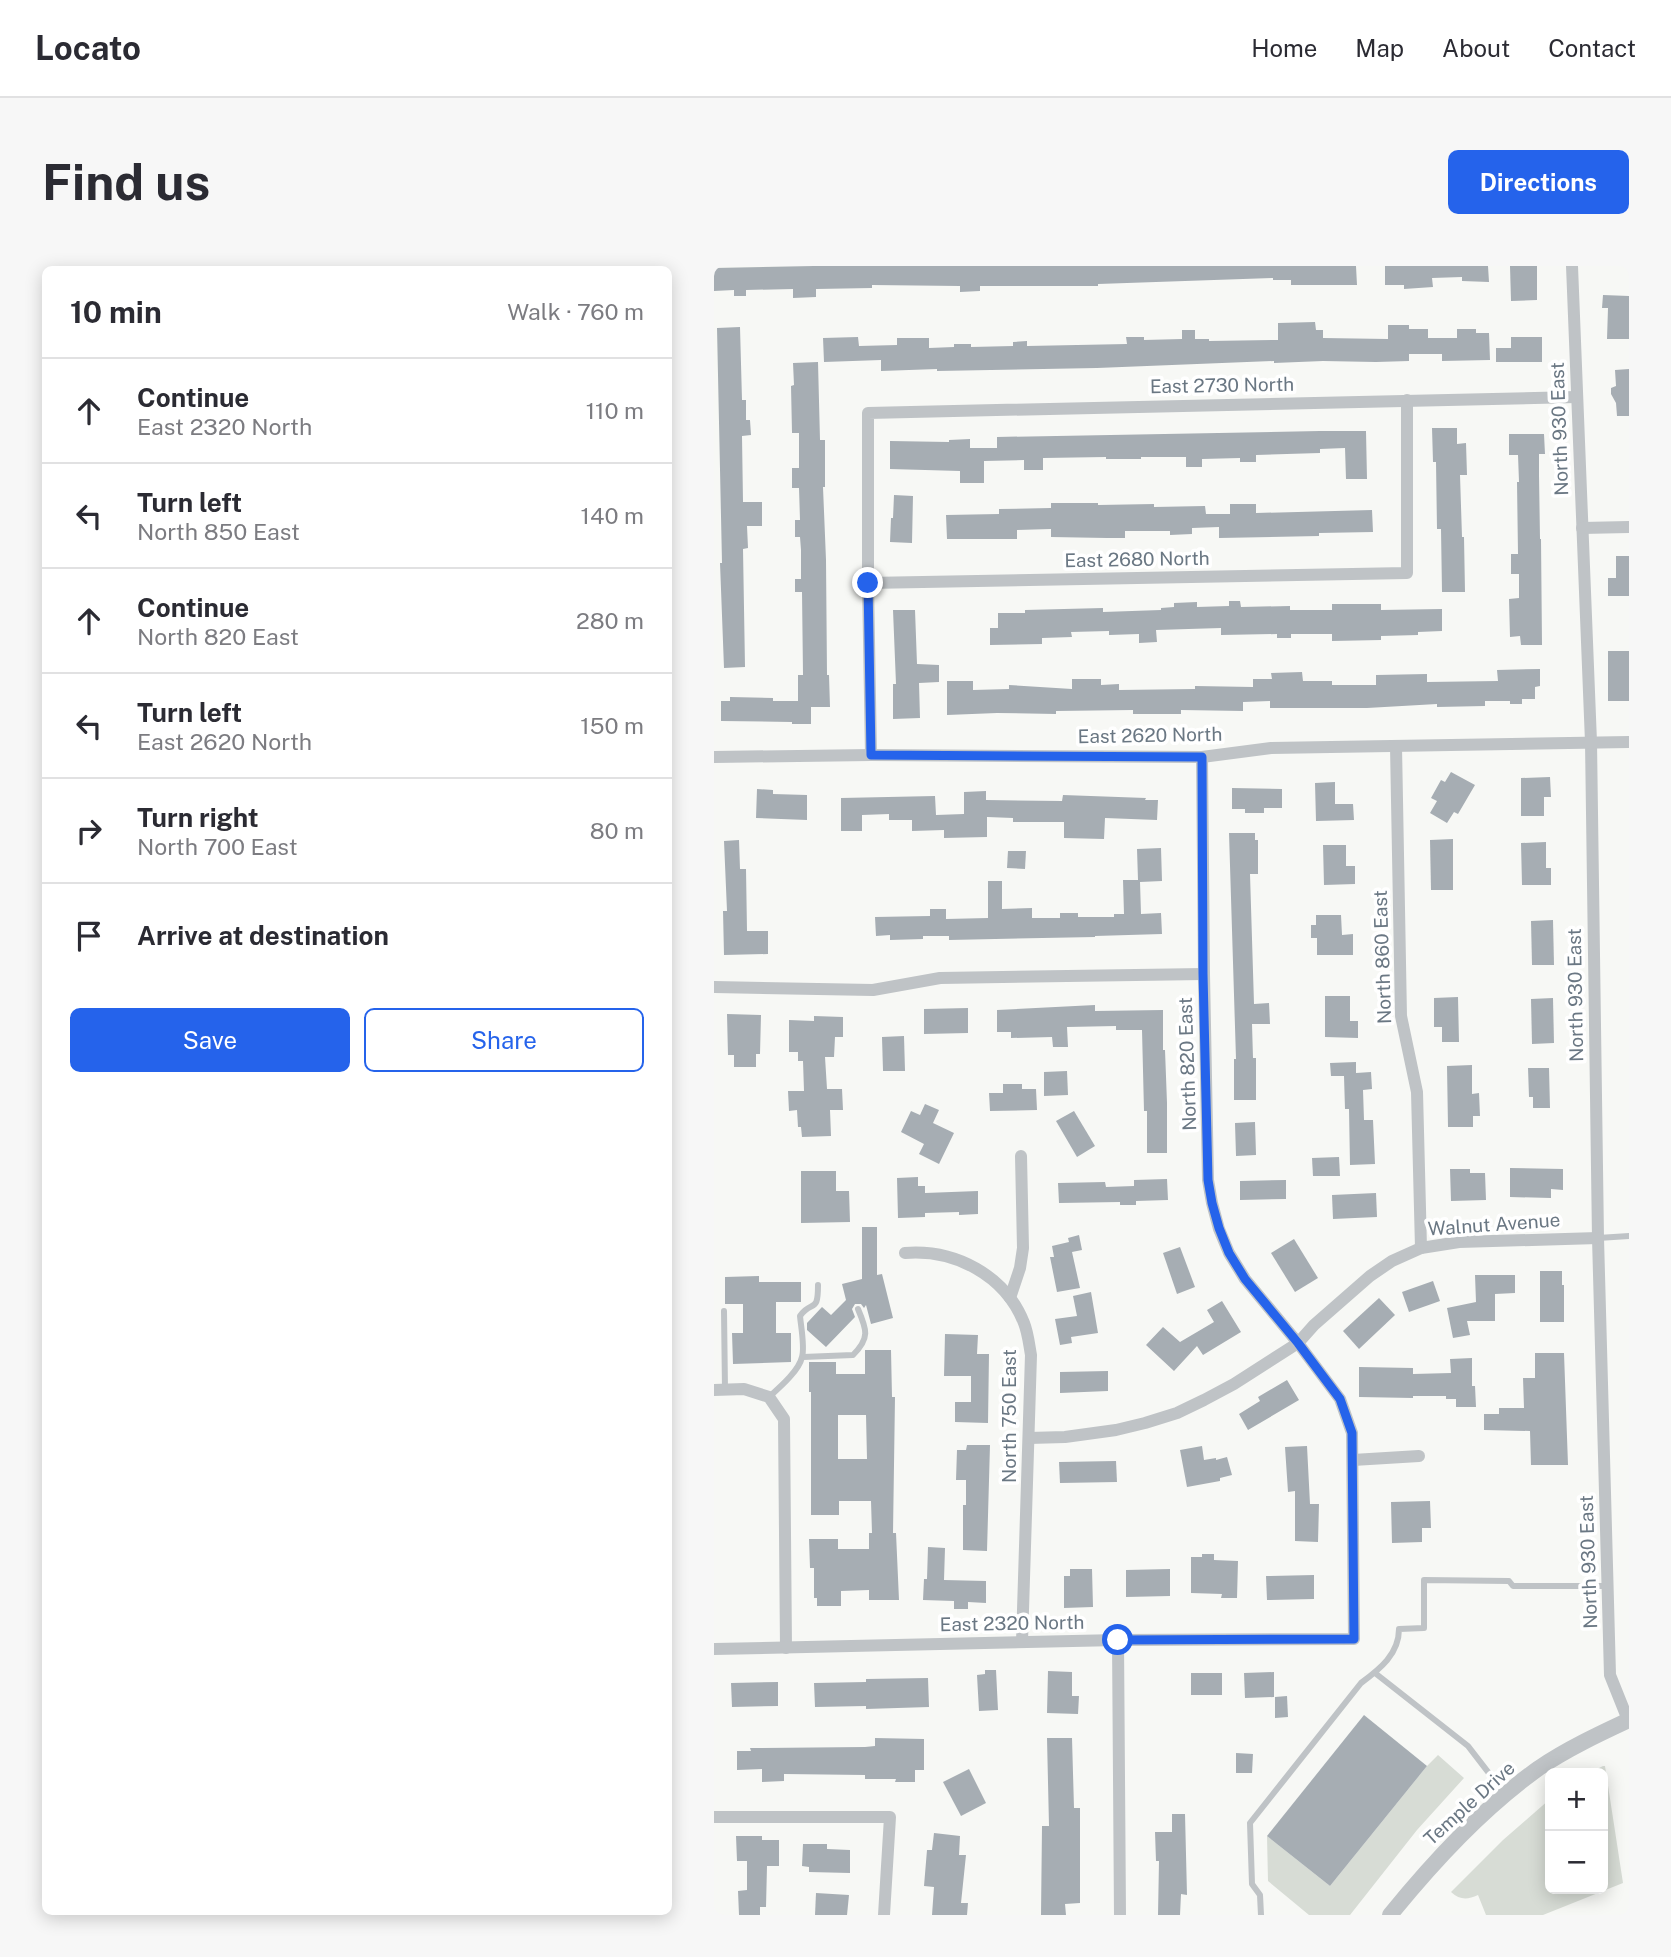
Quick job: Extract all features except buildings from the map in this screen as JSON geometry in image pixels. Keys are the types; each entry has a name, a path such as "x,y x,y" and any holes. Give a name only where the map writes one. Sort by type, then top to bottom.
{"street":[{"name":"North 930 East","path":"1572,266 1591,742 1598,1237 1610,1675 1629,1721"},
{"name":"East 2730 North","path":"868,583 868,413 1577,397"},
{"name":"East 2680 North","path":"868,583 1407,573 1408,400"},
{"path":"1582,528 1629,527"},
{"path":"868,583 871,755"},
{"name":"East 2620 North","path":"714,757 1202,757 1271,748 1629,742"},
{"name":"North 860 East","path":"1396,746 1401,1016 1417,1092 1421,1248"},
{"name":"North 820 East","path":"1202,757 1208,1180 1219,1228 1229,1253 1245,1279 1340,1399 1352,1433 1354,1639"},
{"path":"714,987 873,990 940,978 1203,974"},
{"path":"1010,1298 1020,1268 1023,1248 1021,1156"},
{"name":"Walnut Avenue","path":"1029,1438 1065,1437 1116,1430 1177,1413 1234,1384 1298,1343 1314,1325 1370,1276 1392,1261 1421,1248 1460,1242 1598,1237"},
{"name":"North 750 East","path":"905,1253 937,1254 963,1261 980,1270 1010,1298 1024,1322 1031,1355 1022,1642"},
{"path":"719,1390 744,1390 769,1398 784,1419 786,1648"},
{"path":"1353,1460 1419,1456"},
{"name":"East 2320 North","path":"714,1649 1118,1640 1354,1639"},
{"path":"1118,1640 1120,1915"},
{"name":"Temple Drive","path":"1390,1915 1455,1842 1506,1794 1569,1750 1629,1721"},
{"path":"714,1817 890,1817 884,1915"}],"lane":[{"path":"1598,1237 1629,1236"},
{"path":"769,1398 797,1368 803,1357 800,1316 818,1300 818,1285"},
{"path":"803,1357 853,1355 865,1340 867,1331 858,1310"},
{"path":"719,1390 724,1311"},
{"path":"1261,1915 1260,1895 1252,1884 1251,1823 1361,1683 1374,1674 1396,1650 1399,1629 1424,1628 1423,1580 1509,1581 1513,1586 1608,1586"},
{"path":"1374,1674 1468,1746 1506,1794"}],"shaded area":[{"path":"1438,1755 1464,1778 1417,1830 1350,1915 1309,1915 1268,1881 1267,1836 1330,1886"},
{"path":"1608,1786 1623,1883 1608,1889"},
{"path":"1545,1803 1545,1894 1596,1894 1543,1915 1486,1915 1478,1895 1464,1898 1451,1892 1503,1840"}],"route":[{"path":"868,583 871,755 1202,757 1208,1180 1219,1228 1229,1253 1245,1279 1340,1399 1352,1433 1354,1639 1118,1640"}]}
